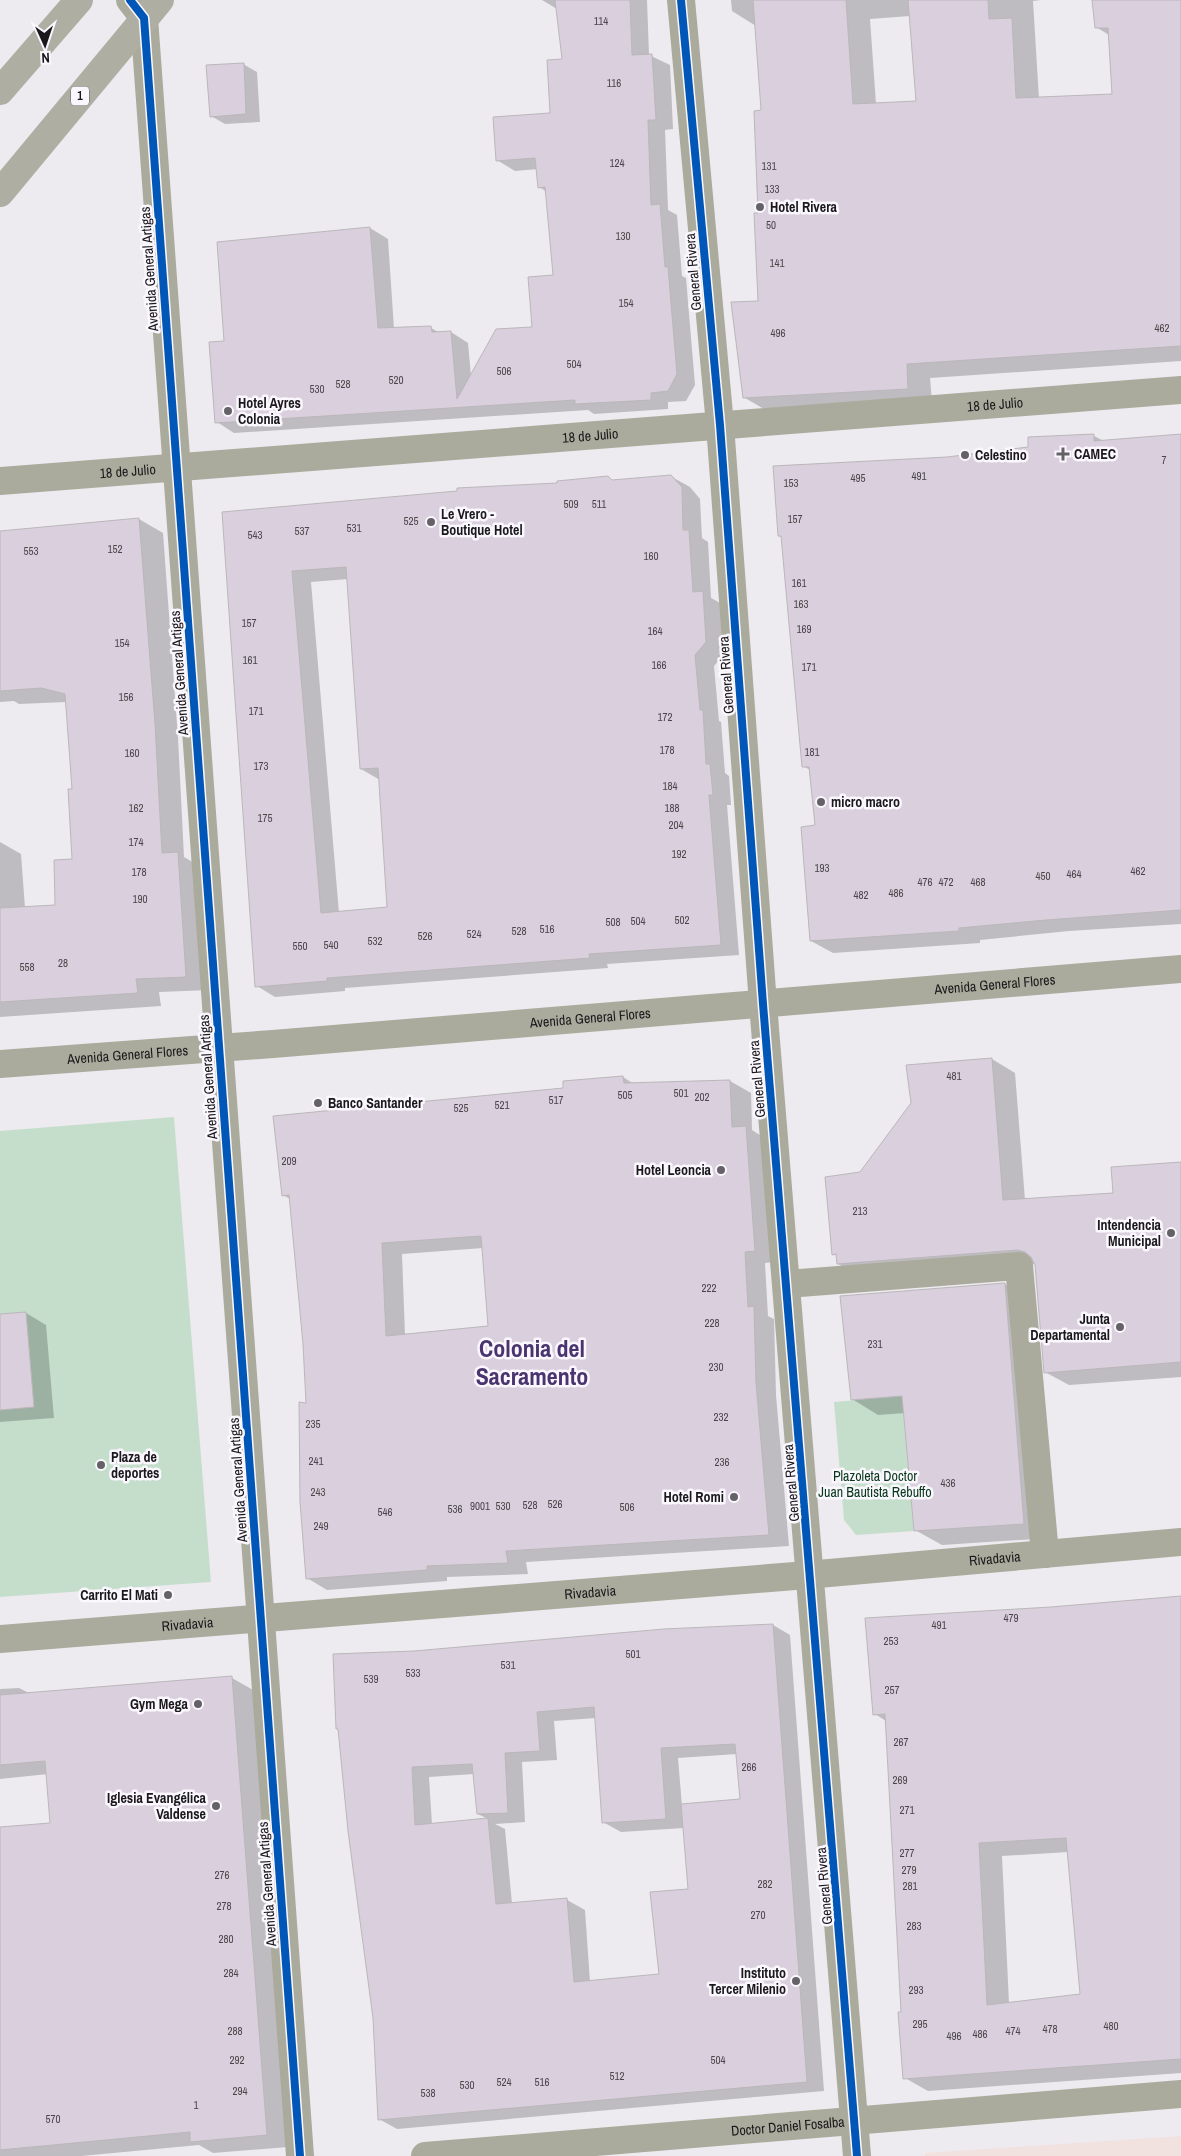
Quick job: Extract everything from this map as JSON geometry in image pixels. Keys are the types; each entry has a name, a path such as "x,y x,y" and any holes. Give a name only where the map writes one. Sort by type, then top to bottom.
{"main road":[{"path":"4,79 78,0"},
{"name":"1","path":"0,193 145,6"}],"street":[{"name":"General Rivera","path":"681,0 720,425 763,1004 812,1574 857,2156"},
{"name":"Avenida General Artigas","path":"145,6 176,468 300,2156"},
{"name":"18 de Julio","path":"0,481 1181,390"},
{"name":"Avenida General Flores","path":"0,1064 218,1048 1181,969"},
{"path":"787,1284 1019,1266 1045,1554"},
{"name":"Rivadavia","path":"0,1639 812,1574 1181,1542"},
{"name":"Doctor Daniel Fosalba","path":"425,2156 1181,2094"}],"shaded area":[{"path":"1181,2136 1181,2156 925,2156 925,2153"}],"green space":[{"name":"Plaza de deportes","path":"174,1117 211,1582 0,1597 0,1131"},
{"name":"Plazoleta Doctor Juan Bautista Rebuffo","path":"902,1396 914,1531 856,1535 844,1520 834,1402"}],"building":[{"path":"555,0 630,0 632,55 652,54 656,120 648,120 651,205 660,204 665,267 668,267 677,374 668,391 651,393 651,400 575,404 575,400 215,423 209,342 224,341 217,242 370,227 378,328 431,326 432,332 451,331 457,399 496,329 532,327 528,277 553,275 545,187 538,188 535,158 496,161 493,117 550,113 547,60 562,59"},
{"path":"753,0 846,0 853,104 916,101 908,0 988,0 989,19 1012,18 1016,98 1112,94 1108,28 1095,28 1092,0 1181,0 1181,346 907,364 908,389 743,398 731,302 758,301 754,213 758,213 754,111 761,110"},
{"path":"244,63 246,114 210,117 206,65"},
{"path":"1094,434 1094,441 1181,434 1181,910 959,928 959,931 810,941 801,827 815,825 809,767 802,767 781,536 778,536 773,466 947,457 1028,447 1028,437"},
{"path":"671,475 682,487 683,530 689,530 693,592 703,591 706,642 695,655 700,710 703,710 706,764 710,764 713,795 709,795 721,945 589,954 590,958 327,978 327,981 255,987 222,512 457,491 457,488 557,483 557,481 608,476 612,480","holes":["346,567 360,769 378,768 387,907 321,913 292,571"]},
{"path":"139,518 155,724 162,853 178,852 186,977 136,979 138,993 0,1002 0,908 55,905 54,860 72,859 68,789 72,789 65,694 41,688 0,691 0,531"},
{"path":"992,1058 1003,1200 1113,1193 1111,1167 1181,1162 1181,1362 1044,1373 1035,1265 1031,1257 1025,1252 1018,1250 837,1264 836,1254 832,1255 825,1177 860,1172 911,1103 906,1065"},
{"path":"623,1076 624,1083 730,1080 732,1127 746,1126 755,1251 745,1252 748,1307 754,1306 756,1383 769,1535 506,1551 508,1563 427,1566 427,1570 306,1579 300,1502 299,1402 306,1403 303,1344 289,1195 282,1196 273,1116 563,1088 563,1081","holes":["481,1236 488,1326 386,1336 382,1243"]},
{"path":"1005,1283 1024,1524 914,1531 902,1396 851,1400 840,1296"},
{"path":"26,1312 34,1407 0,1410 0,1314"},
{"path":"1181,1596 1181,2059 903,2079 898,2012 901,2012 885,1714 873,1715 865,1618 1051,1607","holes":["1066,1838 1080,1994 987,2005 979,1843"]},
{"path":"773,1624 807,2082 378,2120 373,2018 348,1831 338,1729 336,1729 333,1654 414,1651 664,1629","holes":["594,1707 602,1823 666,1819 661,1748 735,1744 740,1799 681,1804 688,1889 650,1892 659,1974 574,1982 567,1898 496,1904 488,1818 415,1825 412,1767 472,1764 477,1814 508,1813 505,1753 540,1751 537,1712"]},
{"path":"232,1676 267,2135 190,2142 190,2132 0,2150 0,1827 50,1823 45,1761 0,1765 0,1695"}],"cycle path":[{"path":"130,0 144,18 300,2156"},
{"path":"681,0 720,425 763,1004 857,2156"}],"place":[{"name":"Hotel Rivera","path":"760,207"},
{"name":"Hotel Ayres Colonia","path":"228,411"},
{"name":"CAMEC","path":"1063,454"},
{"name":"Celestino","path":"965,455"},
{"name":"Le Vrero - Boutique Hotel","path":"431,522"},
{"name":"micro macro","path":"821,802"},
{"name":"Banco Santander","path":"318,1103"},
{"name":"Hotel Leoncia","path":"721,1170"},
{"name":"Intendencia Municipal","path":"1171,1233"},
{"name":"Junta Departamental","path":"1120,1327"},
{"name":"Plaza de deportes","path":"101,1465"},
{"name":"Hotel Romi","path":"734,1497"},
{"name":"Carrito El Mati","path":"168,1595"},
{"name":"Gym Mega","path":"198,1704"},
{"name":"Iglesia Evangélica Valdense","path":"216,1806"},
{"name":"Instituto Tercer Milenio","path":"796,1981"}],"district":[{"name":"Colonia del Sacramento","path":"532,1363"}]}
